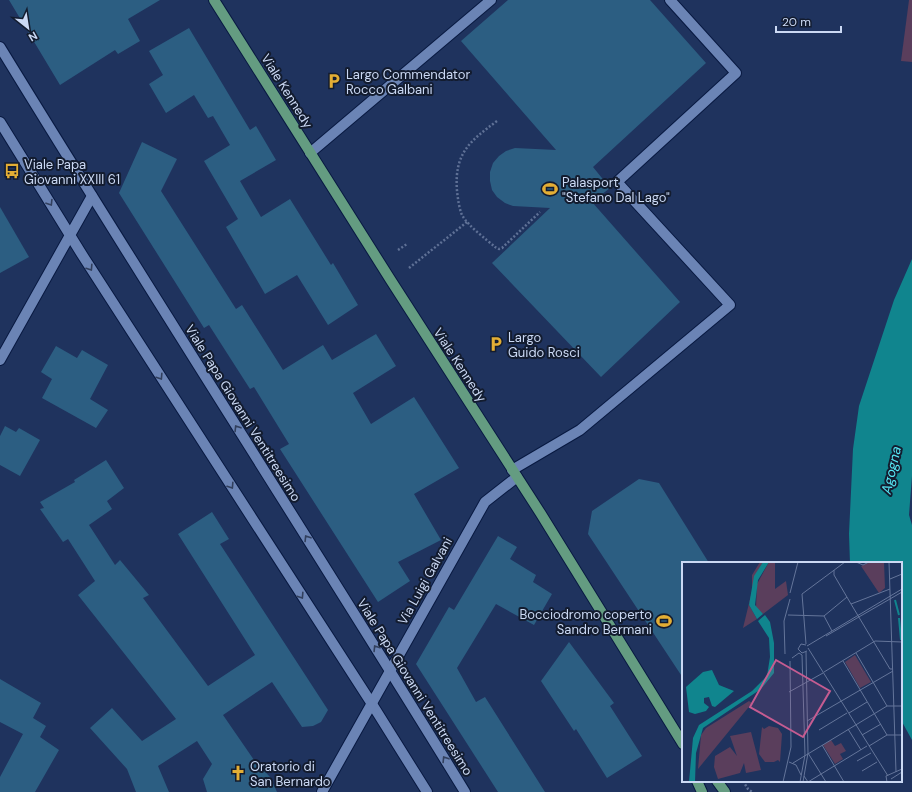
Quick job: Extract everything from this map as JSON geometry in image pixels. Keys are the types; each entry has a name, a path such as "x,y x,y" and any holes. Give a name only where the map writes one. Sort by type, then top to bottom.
{"main road":[{"name":"Viale Kennedy","path":"214,0 682,742"},
{"path":"697,782 702,792"},
{"path":"718,782 725,792"}],"street":[{"path":"310,153 491,0"},
{"name":"Via Luigi Galvani","path":"322,792 484,502 514,474 580,430 730,305 617,182 736,73 670,0"},
{"name":"Viale Papa Giovanni Ventitreesimo","path":"0,47 465,792"},
{"path":"0,122 69,235 372,704 426,792"},
{"path":"0,360 92,196"}],"path":[{"path":"497,121 474,138 466,149 459,164 456,182 458,200 462,215 467,222 499,249 502,248 540,212"},
{"path":"409,268 467,222"},
{"path":"398,250 407,244"},
{"path":"744,782 748,789 752,792"}],"shaded area":[{"path":"909,0 912,0 912,62 901,61"}],"water":[{"name":"Agogna","path":"912,259 912,476 909,515 912,525 912,740 902,722 902,562 850,562 849,534 853,449 859,406 894,300"}],"building":[{"path":"9,0 160,0 128,19 140,41 118,54 115,50 60,85"},
{"name":"Palasport \"Stefano Dal Lago\"","path":"508,0 650,0 706,63 593,167 610,188 592,202 680,302 601,377 492,263 550,208 513,206 505,203 497,197 492,190 490,181 490,172 493,163 506,151 515,148 556,150 461,41"},
{"path":"189,28 250,130 256,126 276,160 240,181 261,217 290,199 331,265 333,263 358,305 328,325 297,275 265,294 226,227 238,219 204,161 230,145 213,116 208,118 194,95 166,113 149,84 163,75 149,51"},
{"path":"142,142 177,159 161,191 236,309 242,305 283,370 323,345 332,360 376,334 396,366 353,393 371,424 414,397 459,468 414,494 441,540 398,562 410,581 378,602 280,449 289,444 254,387 250,389 209,325 204,328 119,193"},
{"path":"0,207 29,257 0,273"},
{"path":"56,346 77,358 82,350 108,365 90,399 108,410 96,428 42,398 52,379 41,372"},
{"path":"5,426 16,432 19,428 40,440 20,476 0,465 0,436"},
{"path":"106,460 124,488 107,501 112,509 89,525 115,565 120,560 149,595 143,598 208,686 255,655 178,534 212,512 229,539 220,544 328,710 321,722 313,726 302,727 272,682 223,715 254,760 270,777 277,792 207,792 203,779 212,764 197,741 158,766 169,792 136,792 127,769 90,728 112,708 142,741 176,719 78,595 95,581 68,539 63,542 40,509 44,508 40,502 75,482 74,480"},
{"name":"Bocciodromo coperto Sandro Bermani","path":"639,479 659,483 708,562 682,562 682,676 588,534 592,511"},
{"path":"498,536 517,547 510,559 536,575 533,582 552,594 534,625 496,604 457,668 476,702 485,697 545,792 498,792 416,664 449,607 454,610"},
{"path":"569,642 614,703 610,706 642,756 607,778 576,729 574,731 541,681"},
{"path":"0,679 41,703 33,718 46,726 40,737 59,750 35,792 0,792 0,777 23,734 0,722"}],"place":[{"name":"Largo Commendator Rocco Galbani","path":"334,81"},
{"name":"Viale Papa Giovanni XXIII 61","path":"12,171"},
{"name":"Palasport \"Stefano Dal Lago\"","path":"550,189"},
{"name":"Largo Guido Rosci","path":"496,344"},
{"name":"Bocciodromo coperto Sandro Bermani","path":"664,621"},
{"name":"Oratorio di San Bernardo","path":"238,773"}]}
